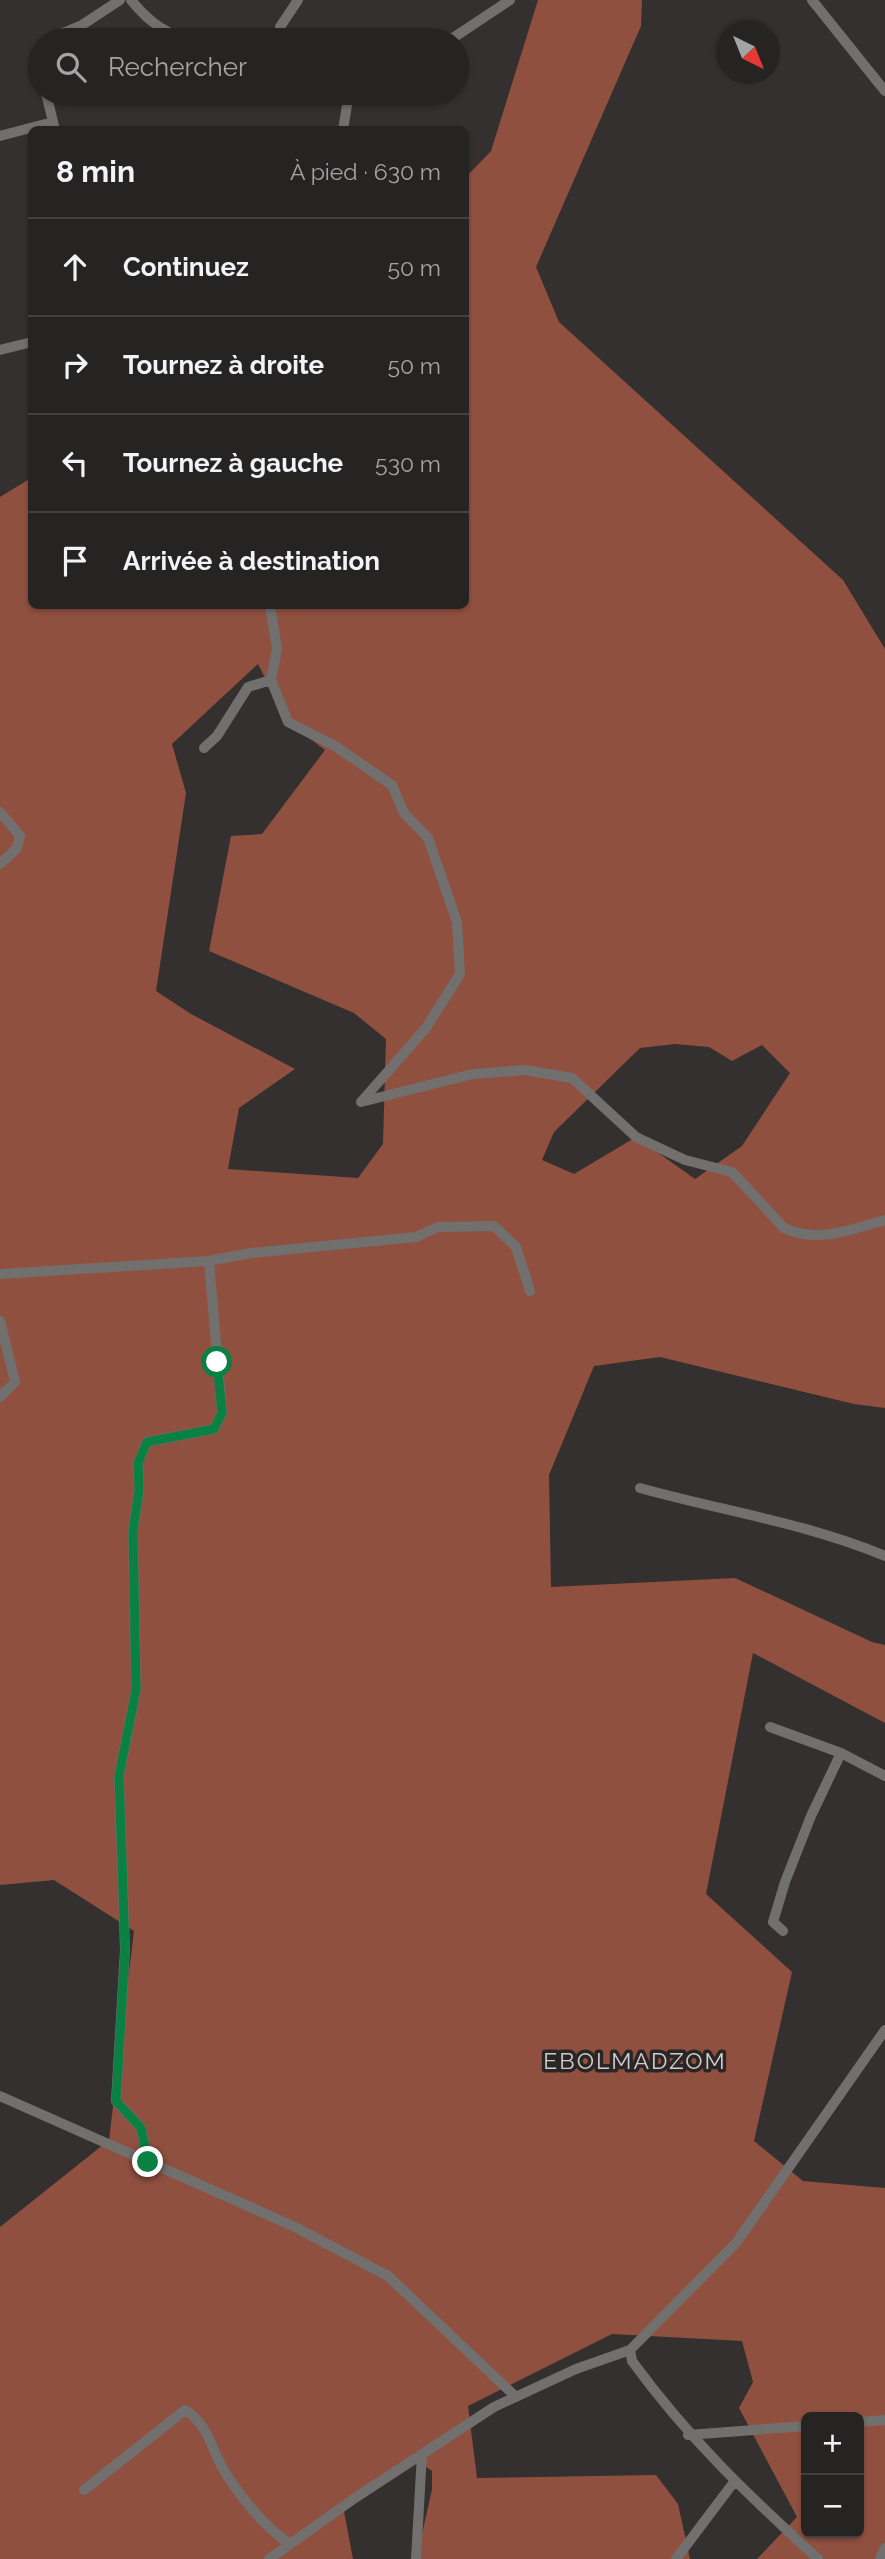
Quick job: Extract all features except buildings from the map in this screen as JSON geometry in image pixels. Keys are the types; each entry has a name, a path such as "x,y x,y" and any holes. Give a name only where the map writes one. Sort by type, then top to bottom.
{"street":[{"path":"75,28 120,0"},
{"path":"131,0 159,28"},
{"path":"282,28 283,21 298,0"},
{"path":"468,28 510,0"},
{"path":"812,0 885,91"},
{"path":"49,105 54,126"},
{"path":"344,126 347,105"},
{"path":"0,136 28,131"},
{"path":"0,350 28,343"},
{"path":"270,609 277,649 271,680 288,722 335,746 393,785 404,813 428,838 457,922 460,974 426,1028 361,1102 473,1074 525,1070 572,1078 636,1137 685,1160 732,1172 785,1227 796,1233 835,1233 885,1220"},
{"path":"204,748 217,736 248,687 271,680"},
{"path":"0,812 20,836 17,848 0,864"},
{"path":"0,1274 209,1261 251,1253 416,1237 438,1227 494,1226 516,1247 530,1291"},
{"path":"148,2161 141,2128 116,2101 125,1950 119,1776 136,1690 133,1531 139,1490 138,1463 147,1442 214,1429 222,1413 209,1261"},
{"path":"0,1321 15,1382 0,1396"},
{"path":"640,1488 729,1513 825,1532 885,1556"},
{"path":"770,1727 841,1753 885,1776"},
{"path":"783,1931 773,1922 785,1882 841,1753"},
{"path":"270,2559 494,2407 576,2369 630,2350 736,2243 885,2029"},
{"path":"0,2096 293,2226 388,2276 516,2397"},
{"path":"630,2350 632,2361 688,2435 734,2482 818,2559"},
{"path":"84,2490 185,2410 200,2418 226,2476 274,2533 290,2544"},
{"path":"864,2422 885,2420"},
{"path":"688,2435 801,2426"},
{"path":"416,2559 422,2454"},
{"path":"676,2559 734,2482"},
{"path":"880,2559 885,2548"}],"shaded area":[{"path":"538,0 642,0 641,26 536,267 559,322 843,580 885,649 885,1408 854,1404 660,1357 594,1366 549,1475 551,1587 735,1578 872,1642 885,1645 885,1723 753,1653 706,1894 792,1972 754,2141 803,2181 885,2188 885,2559 757,2559 797,2517 739,2408 753,2382 742,2341 612,2334 468,2406 477,2478 656,2475 678,2504 690,2559 411,2559 417,2557 432,2489 432,2471 417,2460 343,2506 353,2559 0,2559 0,2227 109,2140 134,1931 54,1880 0,1885 0,497 28,480 28,609 469,609 469,174 491,151","holes":["258,664 288,722 325,750 262,834 231,836 209,951 354,1013 386,1039 383,1144 358,1178 228,1169 239,1108 295,1069 191,1014 156,991 186,793 172,744","675,1044 709,1047 732,1061 762,1045 790,1073 742,1146 695,1179 636,1137 574,1174 542,1160 554,1132 640,1048"]}],"district":[{"name":"EBOLMADZOM","path":"635,2060"}],"route":[{"path":"148,2162 141,2128 116,2101 125,1950 119,1776 136,1690 133,1531 139,1490 138,1463 147,1442 214,1429 222,1413 217,1362"}]}
